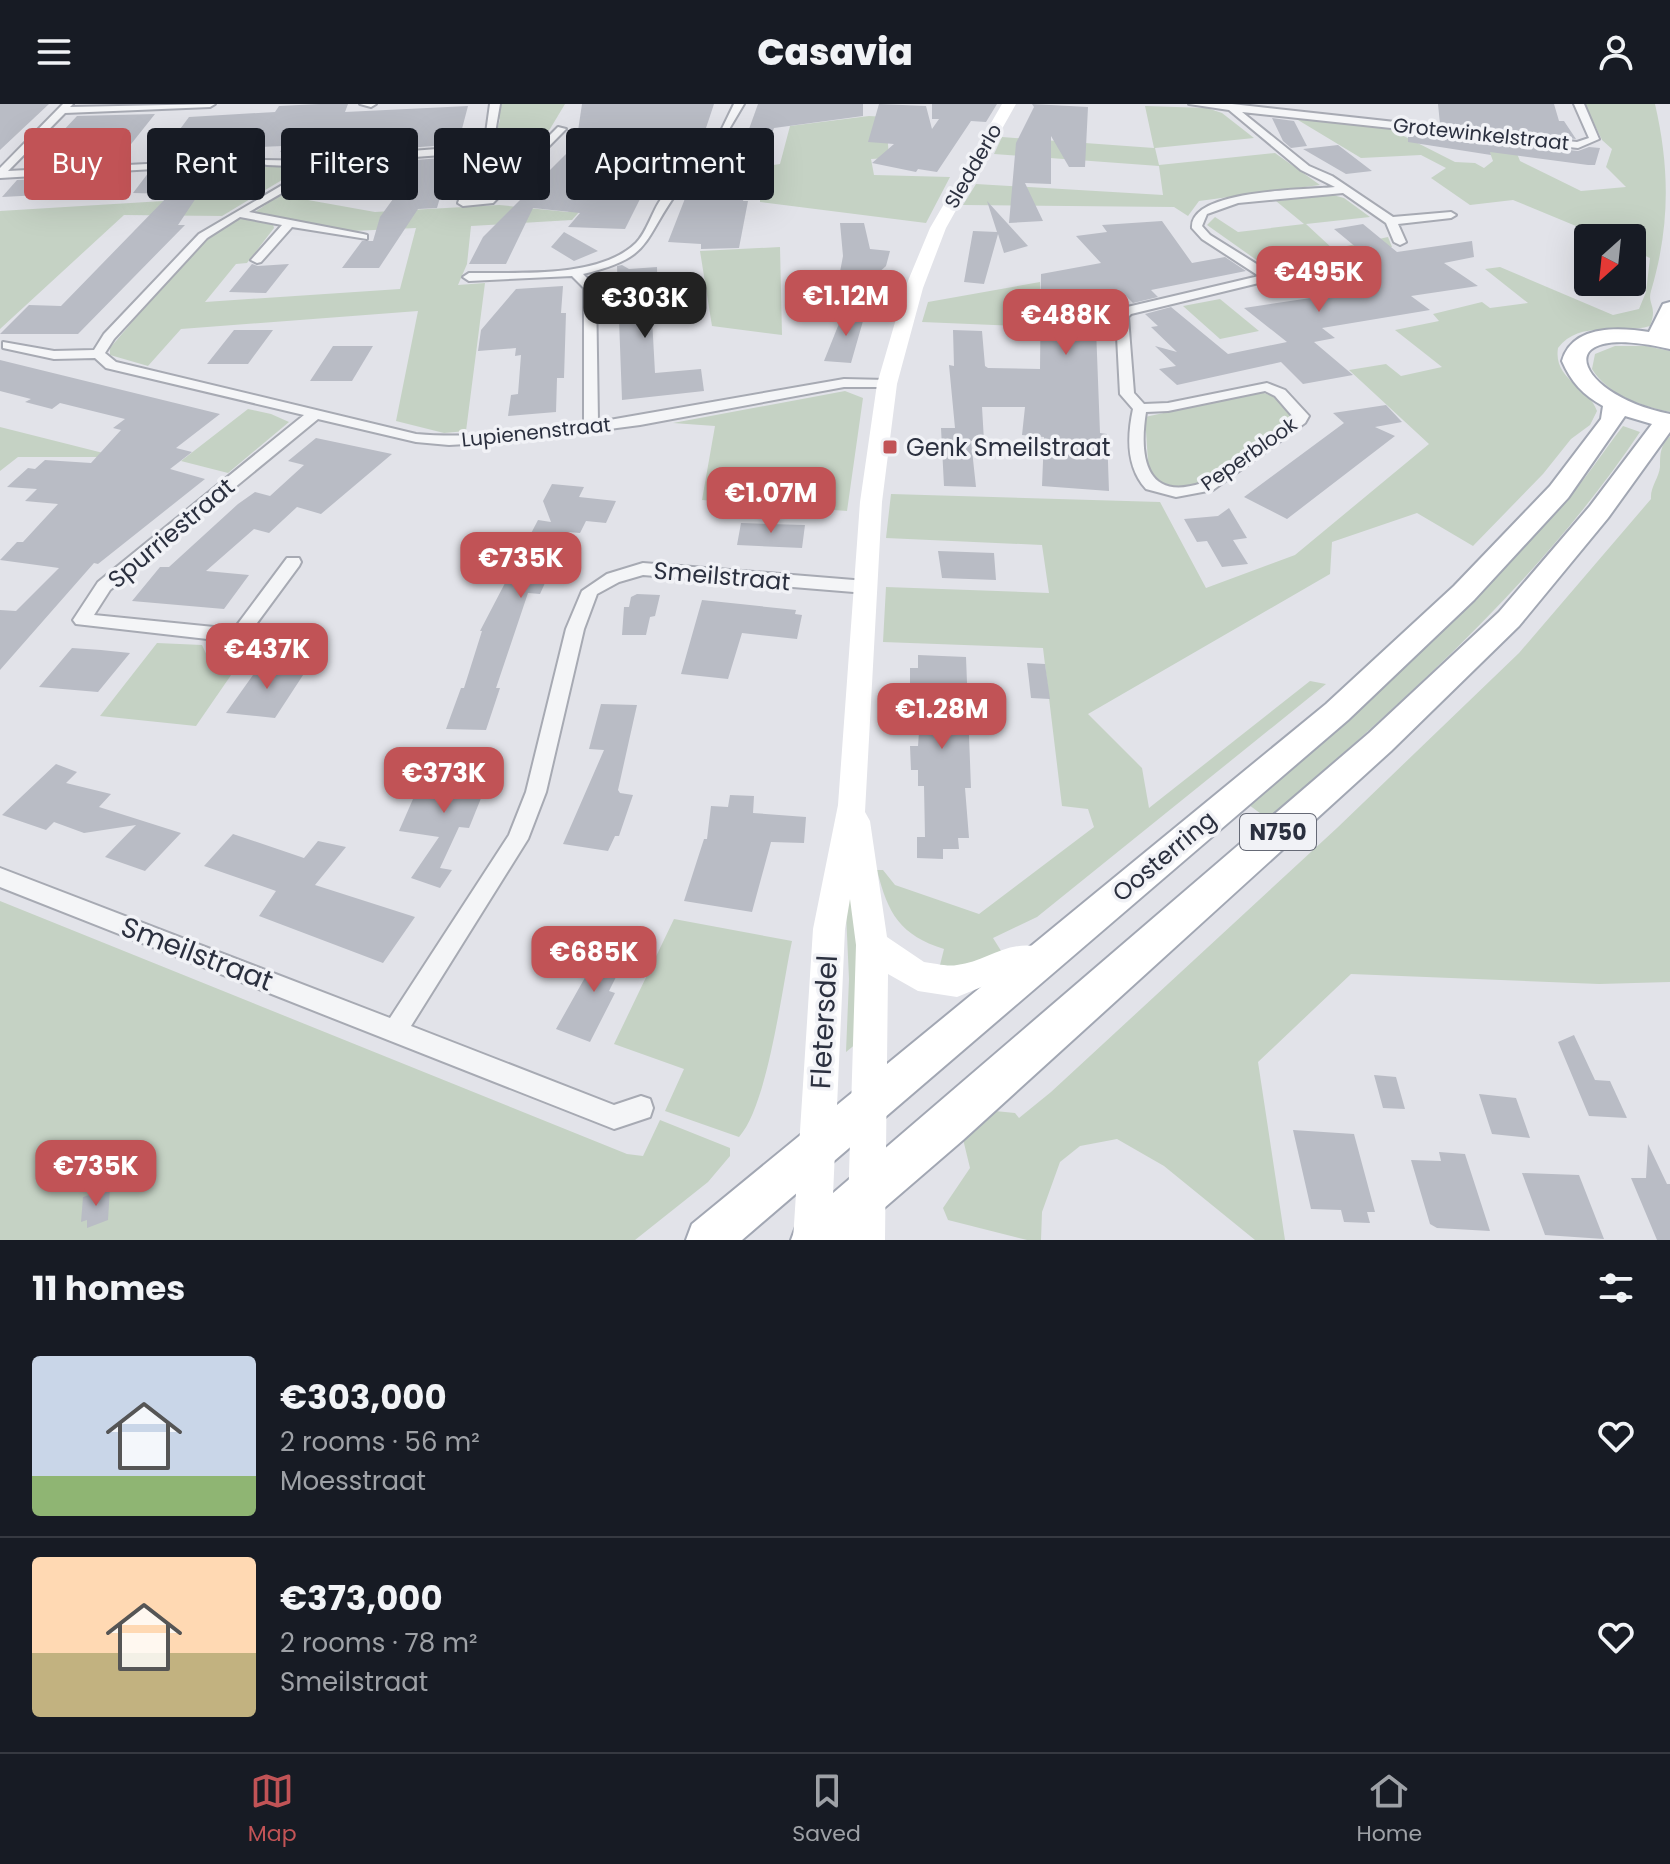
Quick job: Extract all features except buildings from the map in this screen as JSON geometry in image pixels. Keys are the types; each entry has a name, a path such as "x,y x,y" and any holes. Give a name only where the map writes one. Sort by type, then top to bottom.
{"main road":[{"path":"1668,421 1615,402 1593,389 1579,375 1573,361 1576,350 1588,342 1606,337 1663,341 1670,308"},
{"name":"Oosterring","path":"708,1240 1337,712 1464,593 1559,492 1613,420 1615,402"},
{"name":"N750","path":"812,1240 1380,742 1499,629 1599,512 1668,421"}],"street":[{"path":"0,175 65,107 210,104"},
{"path":"492,128 491,113 495,104"},
{"path":"725,128 739,104"},
{"name":"Sledderlo","path":"938,228 1009,104"},
{"path":"1194,104 1229,106 1305,168 1328,178 1391,221 1400,242"},
{"name":"Grotewinkelstraat","path":"1229,106 1578,145 1594,139 1579,104"},
{"path":"550,140 561,129"},
{"path":"267,162 281,163"},
{"path":"0,175 147,167"},
{"path":"98,354 109,337 203,236 281,187"},
{"path":"1312,267 1272,279 1206,237 1196,226 1199,216 1209,207 1231,202 1343,190"},
{"path":"464,200 463,203 490,200"},
{"path":"469,277 577,274 637,248 665,200"},
{"path":"238,213 363,237"},
{"path":"1391,221 1451,215"},
{"path":"257,260 289,223"},
{"name":"Fletersdel","path":"812,1240 829,929 852,805 871,502 887,384 914,288 938,228"},
{"path":"577,274 590,287 591,427"},
{"name":"Peperblook","path":"1140,408 1136,423 1143,477 1151,486 1176,492 1208,487 1302,416 1280,393 1258,387 1168,407 1140,408 1127,394 1124,313 1272,279"},
{"name":"Lupienenstraat","path":"8,345 54,355 98,354 111,365 416,438 449,441 517,437 640,421 844,383 887,384"},
{"name":"Spurriestraat","path":"239,636 82,620 104,586 316,413"},
{"path":"226,652 293,562"},
{"name":"Smeilstraat","path":"394,1032 518,839 536,792 575,629 590,591 613,578 643,569 866,587"},
{"name":"Fletersdel","path":"852,805 863,862 872,945 866,1240"},
{"name":"Smeilstraat","path":"0,877 614,1117 641,1108"},
{"path":"872,945 918,976 957,981 1000,964 1039,961"}],"green space":[{"path":"499,104 565,104 550,129 497,128 500,120 496,113"},
{"path":"1585,104 1655,104 1666,198 1662,244 1650,295 1653,314 1650,326 1589,331 1567,339 1558,348 1561,368 1593,402 1597,411 1590,425 1571,439 1543,474 1473,546 1417,513 1332,542 1330,574 1088,714 1142,768 1149,808 1310,681 1326,684 1037,917 993,938 1003,954 988,963 939,969 944,949 917,937 898,921 886,899 877,870 883,870 895,885 979,914 1094,827 1088,809 1062,806 1043,648 883,642 886,587 1049,593 1042,545 886,538 891,494 1160,502 1206,588 1295,555 1429,444 1349,370 1386,364 1401,376 1442,367 1395,330 1439,321 1433,314 1482,302 1490,308 1528,303 1485,269 1500,267 1613,315 1639,309 1646,296 1650,258 1646,256 1646,224 1574,225 1513,200 1470,205 1431,178 1446,168 1421,155 1361,158 1293,117 1390,129 1455,162 1475,163 1484,168 1493,161 1485,139 1512,141 1520,161 1581,191 1626,187 1606,167 1612,149 1602,140"},
{"path":"1145,106 1207,108 1222,113 1254,138 1155,148 1159,165 1275,153 1320,185 1199,201 1188,216 1174,207 963,205 976,184 1163,195 1159,166 994,154 1002,137 1154,148"},
{"path":"869,116 886,117 889,158 871,159 874,175 950,177 926,223 760,202 774,200 774,165 780,164 790,126"},
{"path":"265,166 281,167 281,181 265,190"},
{"path":"280,195 281,200 308,200 375,212 499,205 568,212 579,200 590,200 572,220 471,226 467,264 458,285 485,283 466,431 444,433 396,421 418,311 181,329 148,366 110,355 110,348 189,257 223,227 236,220 259,221 273,224 274,228 247,263 236,264 205,302 400,289 416,228 353,231 255,212"},
{"path":"1333,195 1344,198 1370,217 1306,224 1333,249 1388,237 1392,247 1320,266 1310,261 1278,270 1265,266 1207,225 1215,217 1238,232 1304,224 1276,201"},
{"path":"179,200 249,200 222,216 124,215 0,329 0,211"},
{"path":"780,247 782,335 712,326 700,251"},
{"path":"1040,282 1041,327 922,322 928,302"},
{"path":"1220,299 1259,331 1220,339 1183,306"},
{"path":"1615,346 1646,346 1670,351 1670,412 1626,398 1599,378 1592,369 1595,354"},
{"path":"845,391 863,398 847,511 702,500 715,426 673,423"},
{"path":"1261,392 1278,398 1294,418 1200,486 1171,488 1149,476 1145,417"},
{"path":"248,409 289,422 228,473 181,461"},
{"path":"1623,426 1640,432 1601,487 1514,589 1467,638 1268,819 1249,805 1372,697 1490,584 1571,495"},
{"path":"0,427 119,457 18,457 0,471"},
{"path":"1670,436 1670,982 1599,984 1351,974 1258,1062 1285,1240 1255,1240 1164,1166 1117,1139 1080,1146 1060,1162 1042,1212 1041,1240 1027,1240 948,1220 943,1208 970,1168 963,1139 995,1111 1015,1113 1019,1118 1051,1092 1337,828 1519,653 1651,499 1661,450"},
{"path":"157,643 202,645 211,664 238,665 196,726 100,716"},
{"path":"855,890 862,1039 846,1052 849,979 845,891"},
{"path":"0,901 627,1154 643,1156 660,1120 730,1148 730,1156 708,1182 635,1240 0,1240"},
{"path":"674,919 792,941 766,1073 749,1121 739,1137 665,1111 684,1069 614,1044"}],"place":[{"name":"Genk Smeilstraat","path":"890,447"}]}
